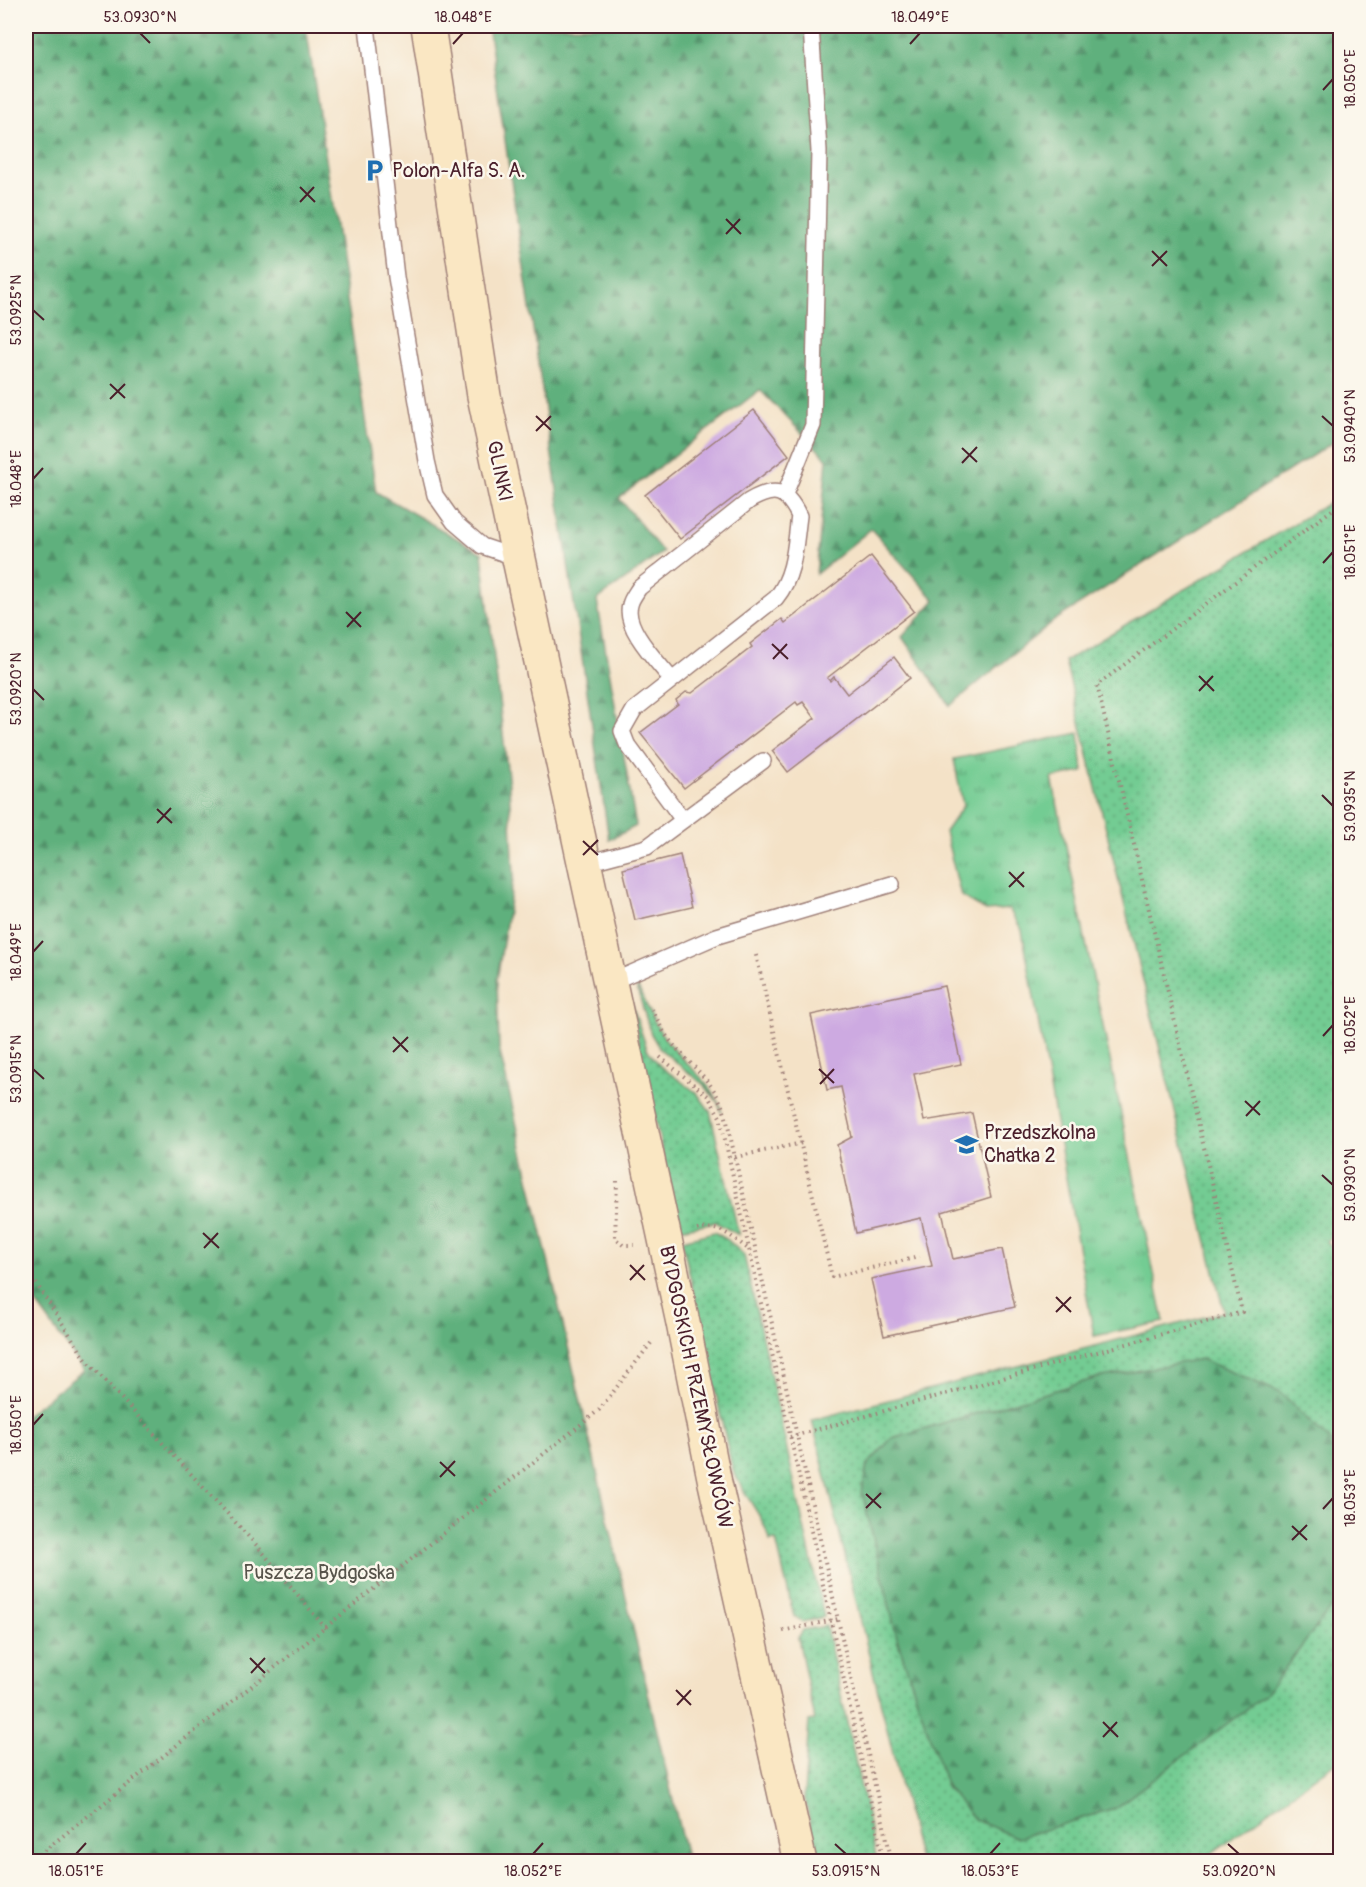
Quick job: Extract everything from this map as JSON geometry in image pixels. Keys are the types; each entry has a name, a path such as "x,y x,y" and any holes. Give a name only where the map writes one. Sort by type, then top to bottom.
{"street":[{"name":"GLINKI","path":"428,26 484,396 594,913"},
{"name":"BYDGOSKICH PRZEMYSŁOWCÓW","path":"594,913 621,978 715,1483 800,1862"}],"lane":[{"path":"366,26 396,277 427,461 435,495 454,522 482,546 517,558"},
{"path":"785,494 813,425 819,151 811,26"},
{"path":"672,680 634,632 628,616 630,603 639,588 749,501 764,492 775,491 785,494 799,516 792,569 784,588 776,598 634,710 622,731 627,744 683,820"},
{"path":"584,864 647,847 763,760"},
{"path":"621,978 717,936 892,884"}],"path":[{"path":"790,1437 1242,1312 1097,686 1341,504"},
{"path":"756,956 832,1277 919,1257"},
{"path":"621,978 668,1038 700,1071 720,1098 892,1862"},
{"path":"656,1050 708,1096 720,1117 884,1862"},
{"path":"735,1157 802,1143"},
{"path":"26,1268 87,1361 260,1549 326,1629"},
{"path":"30,1862 599,1410 651,1345 651,1334"},
{"path":"780,1631 838,1619"}],"green space":[{"name":"Puszcza Bydgoska","path":"26,26 306,26 376,492 482,553 509,785 514,874 497,980 499,1048 687,1861 26,1862 26,1415 84,1370 26,1289"},
{"path":"488,26 1340,26 1340,438 1055,620 950,706 902,637 935,600 871,529 816,574 827,459 760,390 619,498 663,552 597,600 636,826 609,840"},
{"path":"1340,496 1340,1230 1327,1241 1340,1259 1340,1759 1201,1861 919,1861 812,1420 1224,1312 1065,661"},
{"path":"1079,733 1083,772 1052,778 1164,1322 1094,1336 1022,930 1009,909 986,911 961,896 945,832 963,806 954,759"},
{"path":"635,982 663,1036 712,1091 718,1101 722,1113 717,1101 704,1085 660,1049 651,1034"},
{"path":"628,993 647,1049 660,1066 697,1093 710,1111 739,1235 715,1222 679,1229"},
{"path":"714,1232 728,1240 744,1255 824,1617 802,1622 794,1617 776,1540 770,1541 767,1531 732,1467 682,1240"},
{"path":"1201,1359 1281,1393 1340,1451 1340,1596 1264,1696 1115,1808 1018,1838 975,1820 947,1788 898,1642 862,1492 867,1465 892,1438 1097,1378"},
{"path":"826,1626 877,1861 818,1861 804,1795 809,1721 815,1720 798,1638 803,1630"}],"building":[{"path":"754,410 789,455 680,539 645,495"},
{"path":"871,556 914,611 827,678 830,681 834,677 847,694 894,657 910,678 788,772 772,751 815,718 803,702 798,705 796,702 684,788 640,733 678,704 676,700 686,692 692,693 752,647 750,644 782,619 785,623"},
{"path":"680,855 692,907 635,920 623,869"},
{"path":"944,986 961,1064 914,1074 924,1121 972,1113 991,1197 942,1212 953,1259 1002,1249 1015,1307 884,1336 871,1279 932,1266 921,1218 856,1233 837,1145 852,1137 841,1087 827,1090 811,1015"}],"place":[{"name":"Polon-Alfa S. A.","path":"374,170"},
{"name":"Przedszkolna Chatka 2","path":"966,1144"}]}
